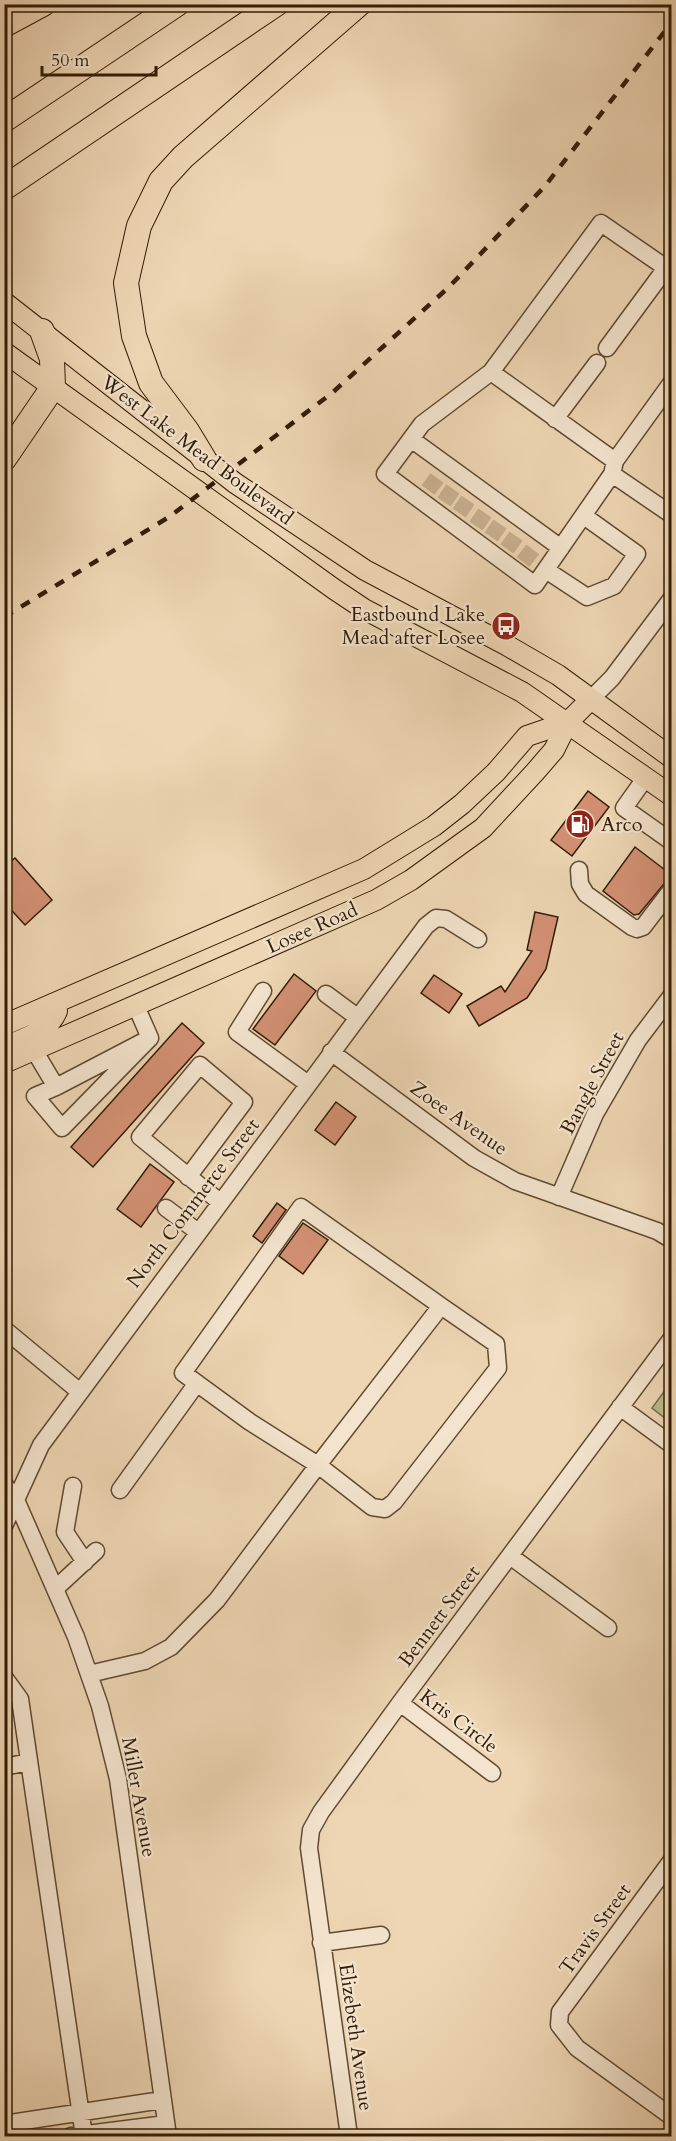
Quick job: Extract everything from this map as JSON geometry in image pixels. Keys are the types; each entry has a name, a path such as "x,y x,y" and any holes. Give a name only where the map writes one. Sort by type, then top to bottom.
{"highway":[{"path":"4,25 43,4"},
{"path":"4,120 177,4"},
{"path":"4,188 276,4"},
{"path":"204,459 187,431 151,383 135,336 126,284 139,226 161,180 183,157 359,4"},
{"path":"4,459 53,387 52,359 42,331"}],"main road":[{"name":"West Lake Mead Boulevard","path":"4,302 235,483 365,570 558,675 672,758"},
{"name":"West Lake Mead Boulevard","path":"4,352 364,609 522,692 672,796"},
{"name":"Losee Road","path":"4,1063 376,900 411,880 483,828 510,801 554,750 568,722 590,700"},
{"name":"Losee Road","path":"4,1025 364,869 425,832 462,804 496,772 527,736 568,722"},
{"path":"4,1047 48,1026 54,1020 57,1011 54,1004"}],"street":[{"path":"607,348 669,270 601,224 491,372 422,424 385,474 433,483 528,554 535,585 584,516 672,382"},
{"path":"555,418 597,363"},
{"path":"491,372 555,418 672,515"},
{"path":"411,439 433,483 528,554 561,548"},
{"path":"546,570 587,597 614,585 637,554 584,516"},
{"name":"Losee Road","path":"590,700 612,678 672,598"},
{"path":"646,777 624,808 672,842"},
{"path":"579,870 580,884 586,894 637,929 643,927 672,889"},
{"name":"North Commerce Street","path":"4,1526 41,1445 426,926 435,918 446,919 478,939"},
{"path":"262,991 237,1032 308,1084"},
{"path":"326,994 357,1017"},
{"name":"Bangle Street","path":"559,1197 595,1114 638,1040 672,995"},
{"path":"136,1005 150,1038"},
{"path":"150,1038 62,1128 35,1096 56,1087 150,1038"},
{"path":"34,1050 56,1087"},
{"name":"Zoee Avenue","path":"331,1052 474,1158 515,1181 657,1231 672,1240"},
{"path":"188,1177 244,1102 200,1065 140,1137 188,1177 220,1202"},
{"path":"301,1207 441,1306 496,1344 498,1368 408,1485 385,1509 372,1507 318,1465 250,1422 183,1373 301,1207"},
{"path":"165,1208 198,1232"},
{"path":"89,1674 145,1661 171,1647 218,1600 318,1465 441,1306"},
{"path":"4,1329 80,1392"},
{"name":"Bennett Street","path":"321,1943 309,1848 311,1830 321,1812 672,1338"},
{"path":"120,1491 197,1383"},
{"path":"620,1407 672,1445"},
{"name":"Miller Avenue","path":"4,1484 16,1500 76,1637 100,1706 118,1779 167,2130"},
{"path":"55,1589 90,1557 65,1532 73,1486"},
{"path":"510,1556 608,1628"},
{"path":"4,1677 20,1699 81,2114 80,2136 167,2130"},
{"name":"Kris Circle","path":"400,1703 492,1773"},
{"path":"4,1767 29,1762"},
{"name":"Travis Street","path":"672,1860 560,2012 559,2025 577,2048 672,2117"},
{"path":"321,1943 381,1935"},
{"name":"Elizebeth Avenue","path":"321,1943 349,2136"},
{"path":"4,2124 162,2100"}],"green space":[{"path":"671,1382 671,1423 652,1408"}],"building":[{"name":"Arco","path":"588,791 609,807 572,856 551,840"},
{"path":"635,847 669,873 668,879 639,914 634,915 603,891"},
{"path":"15,858 52,900 25,925 4,902 4,867"},
{"path":"535,912 558,917 546,969 527,998 479,1026 467,1006 501,986 505,992 532,951 527,950"},
{"path":"294,974 316,991 275,1045 253,1029"},
{"path":"434,975 462,994 449,1013 421,993"},
{"path":"182,1023 204,1043 93,1167 71,1147"},
{"path":"336,1102 356,1117 335,1145 315,1130"},
{"path":"150,1164 174,1182 141,1227 117,1209"},
{"path":"277,1203 286,1210 262,1243 253,1236"},
{"path":"303,1223 328,1240 303,1274 279,1256"}],"tunnel":[{"path":"428,490 437,478"},
{"path":"444,502 453,489"},
{"path":"459,513 468,500"},
{"path":"476,526 485,513"},
{"path":"491,537 500,524"},
{"path":"507,549 516,536"},
{"path":"523,562 533,549"}],"railway":[{"path":"4,617 169,517 332,393 449,287 545,186 672,22"}],"place":[{"name":"Eastbound Lake Mead after Losee","path":"506,626"},
{"name":"Arco","path":"580,824"}]}
